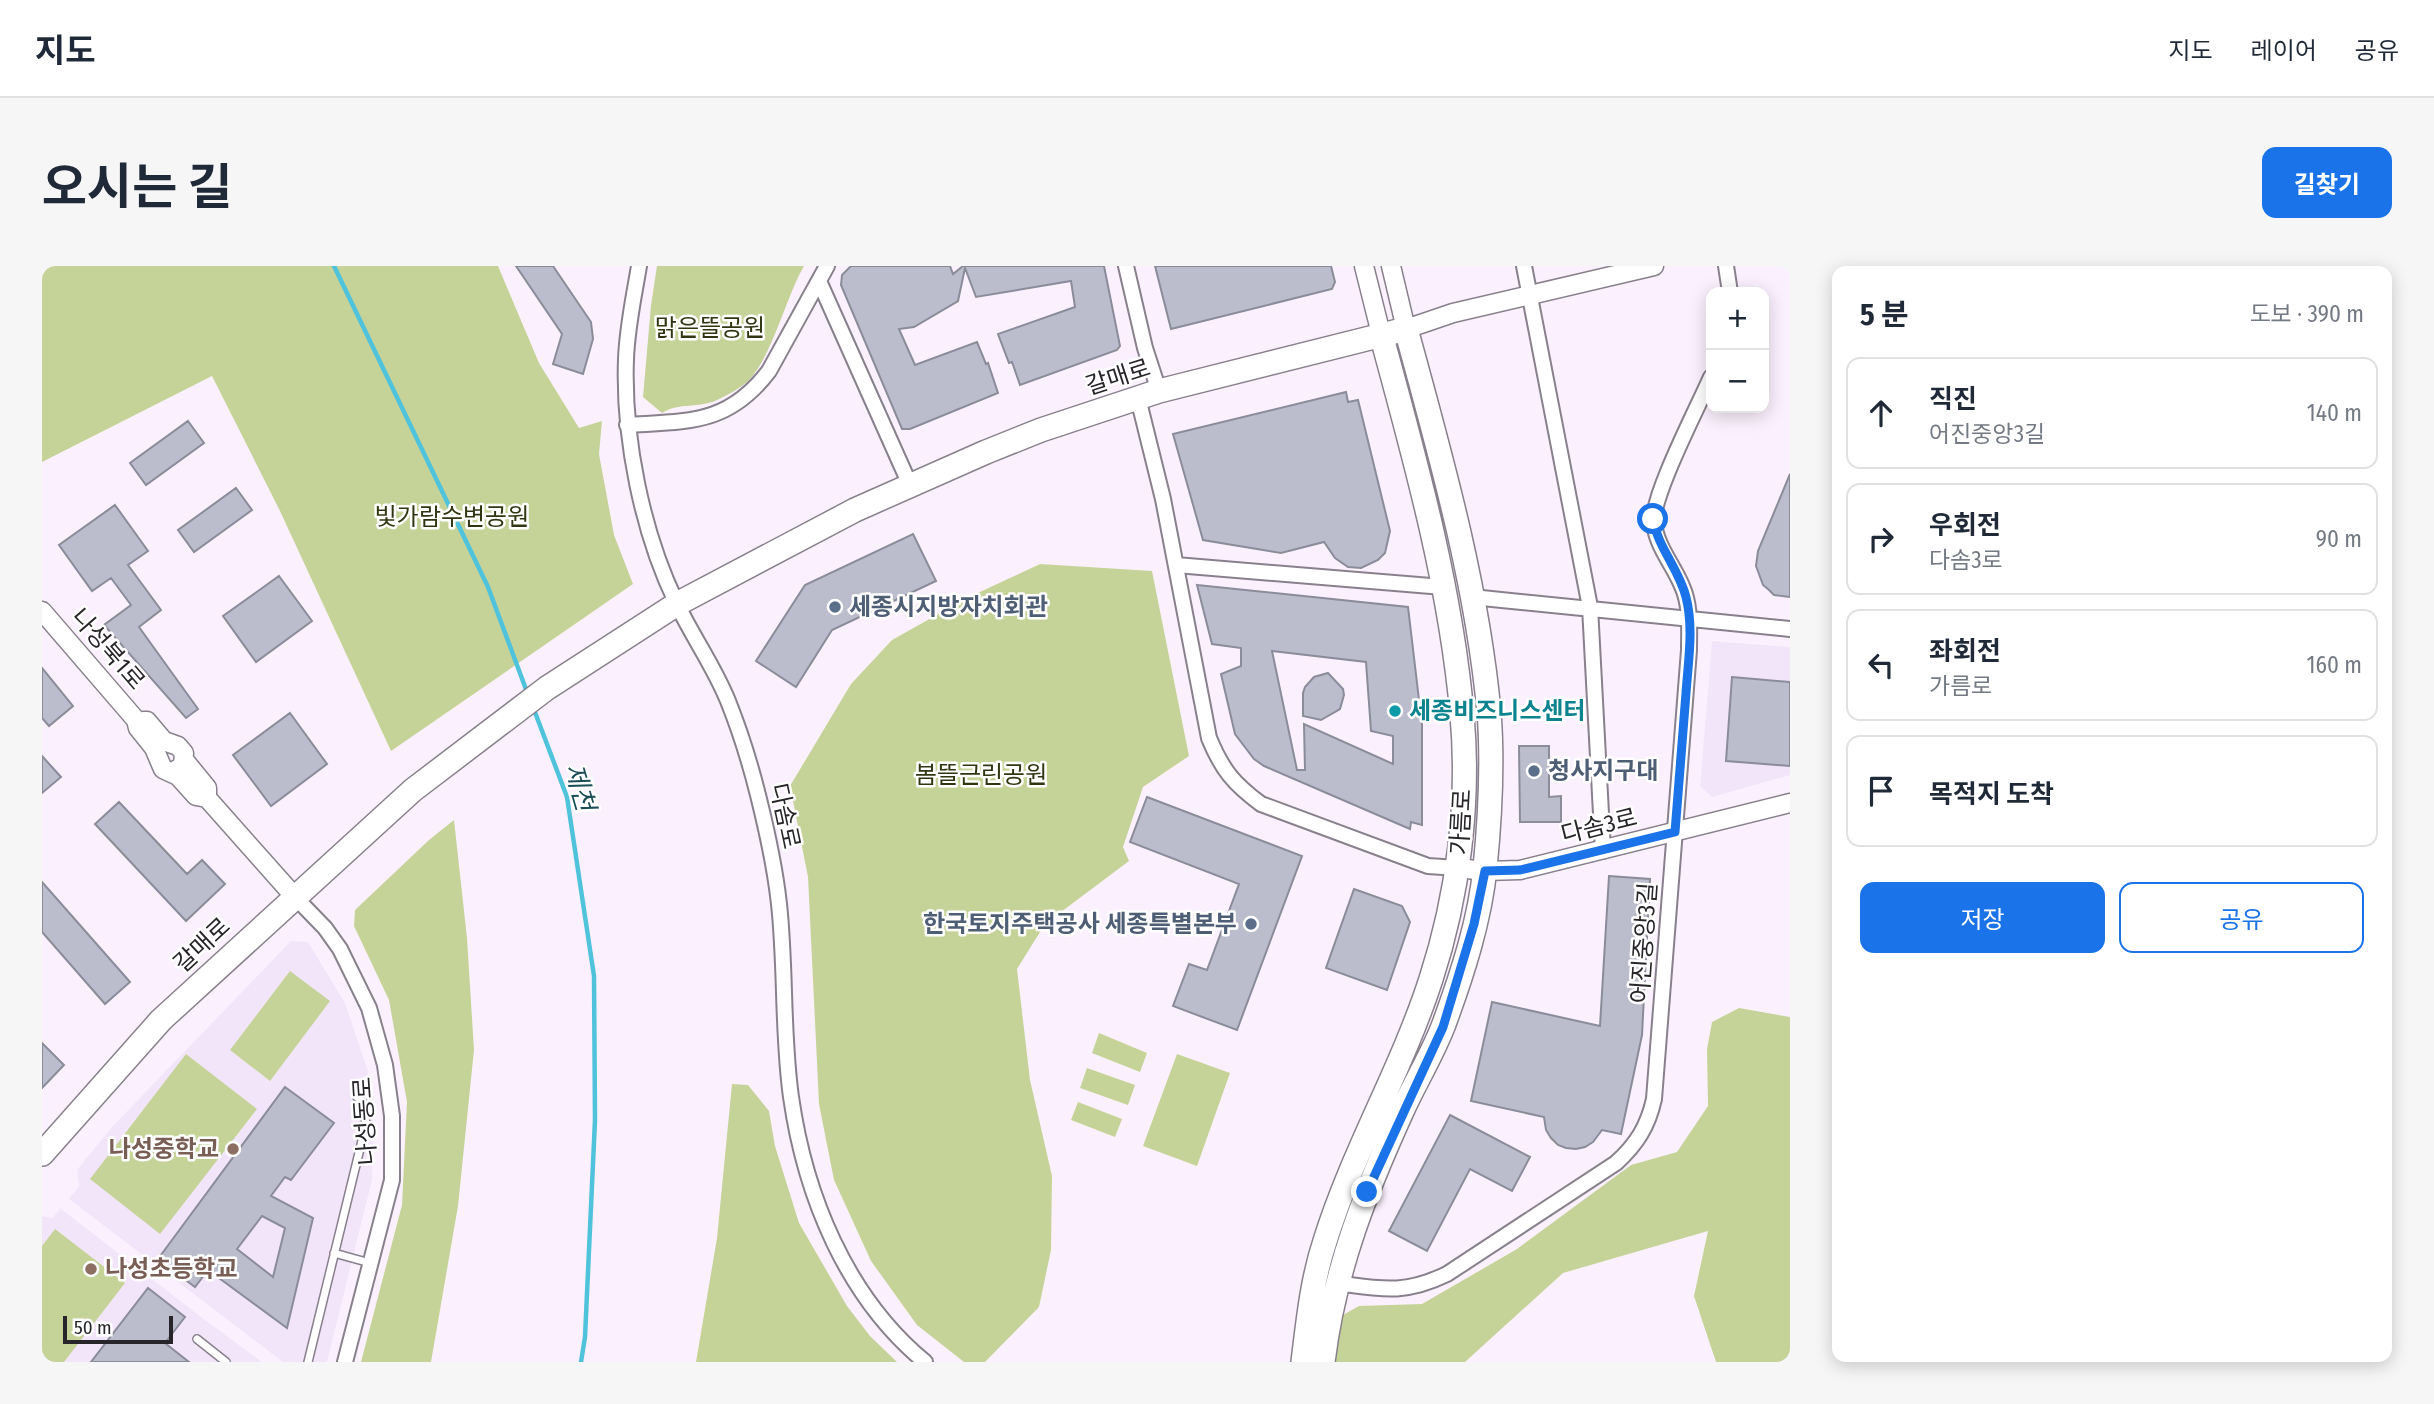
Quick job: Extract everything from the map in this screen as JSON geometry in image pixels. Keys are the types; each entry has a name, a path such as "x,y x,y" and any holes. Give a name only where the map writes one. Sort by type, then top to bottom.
{"main road":[{"name":"갈매로","path":"42,1154 160,1020 412,790 547,688 632,631 793,542 909,485 1030,435 1148,394 1406,329"},
{"name":"가름로","path":"1323,1362 1336,1283 1367,1192 1443,1027 1474,924 1485,871 1490,759 1489,713 1472,597 1437,446 1406,329"},
{"name":"가름로","path":"1303,1362 1315,1276 1325,1241 1345,1186 1418,1016 1435,966 1458,868 1462,832 1463,717 1443,587 1381,334"}],"street":[{"name":"다솜로","path":"639,266 626,357 627,425 658,560 677,604 728,699 748,758 767,836 779,903 790,1094 806,1174 822,1218 845,1264 892,1330 925,1362"},
{"path":"627,425 701,419 722,412 743,399 769,371 827,266"},
{"path":"1126,266 1145,348 1148,394 1163,499 1209,738 1226,774 1261,804 1428,866 1458,868"},
{"name":"가름로","path":"1364,266 1381,334"},
{"name":"가름로","path":"1391,266 1406,329"},
{"path":"1524,266 1590,607 1603,850"},
{"name":"갈매로","path":"1406,329 1454,313 1654,266"},
{"path":"1726,266 1729,287"},
{"path":"819,281 909,485"},
{"name":"어진중앙3길","path":"1336,1283 1402,1289 1435,1280 1616,1163 1631,1149 1650,1117 1654,1099 1689,650 1687,599 1661,546 1653,519 1659,493 1706,388"},
{"path":"1176,565 1443,587"},
{"path":"1472,597 1790,629"},
{"name":"나성북1로","path":"42,611 136,720 147,721 163,750"},
{"path":"178,767 163,769 163,750 181,749 178,776 196,796 206,798 294,896"},
{"name":"다솜3로","path":"1458,868 1485,871 1520,870 1790,803"},
{"name":"나성동로","path":"294,896 325,928 354,975 369,1008 385,1065 392,1116 392,1180 345,1362"}],"lane":[{"path":"308,1362 366,1124 363,1102 357,1097"},
{"path":"334,1253 371,1263"},
{"path":"197,1339 226,1362"}],"shaded area":[{"path":"1712,641 1790,647 1790,775 1712,797 1700,786"},
{"name":"나성중학교","path":"291,941 308,942 345,1003 368,1071 374,1129 372,1180 327,1362 283,1362 69,1199 79,1186 77,1170 111,1128"},
{"name":"나성초등학교","path":"60,1208 262,1362 42,1362 42,1216 53,1218"}],"green space":[{"name":"빛가람수변공원","path":"42,266 498,266 539,363 579,428 602,421 599,454 614,535 633,584 391,751 280,511 212,376 42,462"},
{"name":"맑은뜰공원","path":"657,266 804,266 764,359 747,382 733,392 712,402 662,413 643,397"},
{"name":"봄뜰근린공원","path":"1040,564 1152,571 1189,756 1143,787 1123,847 1129,861 1045,924 1017,969 1030,1080 1052,1176 1051,1250 1039,1307 985,1362 964,1362 917,1325 871,1261 834,1180 819,1104 808,877 790,786 851,684 892,640 967,598"},
{"path":"454,820 467,938 474,1050 458,1206 431,1362 361,1362 402,1205 407,1102 389,1000 354,926 355,910"},
{"path":"290,971 330,1001 270,1081 230,1050"},
{"path":"1739,1008 1790,1017 1790,1362 1716,1362 1694,1296 1708,1231 1563,1273 1465,1362 1335,1362 1341,1316 1359,1306 1422,1304 1517,1249 1631,1165 1677,1152 1708,1106 1707,1049 1712,1022"},
{"path":"1099,1033 1147,1053 1140,1072 1092,1053"},
{"path":"186,1054 257,1109 160,1234 90,1179"},
{"path":"1177,1054 1230,1073 1197,1166 1143,1146"},
{"path":"1087,1068 1135,1085 1128,1105 1080,1088"},
{"path":"732,1084 748,1085 769,1111 775,1146 799,1223 847,1306 870,1336 897,1362 696,1362 717,1238"},
{"path":"1078,1102 1122,1119 1115,1137 1071,1120"},
{"path":"55,1229 125,1283 64,1362 42,1362 42,1246"}],"building":[{"path":"516,266 553,266 591,322 593,339 583,374 553,364 562,334"},
{"path":"851,266 950,266 953,274 963,266 1104,266 1120,346 1117,350 1020,385 998,334 1075,307 1071,281 976,297 965,268 958,301 914,327 899,329 915,365 977,342 986,364 988,363 998,393 910,429 902,429 841,285 842,275"},
{"path":"1155,266 1331,266 1335,282 1332,289 1171,329"},
{"path":"1346,392 1348,402 1358,400 1390,531 1385,553 1378,560 1361,568 1348,567 1335,558 1324,542 1281,553 1203,540 1173,434"},
{"path":"188,421 204,443 146,485 130,463"},
{"path":"1790,474 1790,597 1774,595 1763,585 1756,566 1758,551"},
{"path":"236,488 252,510 194,552 178,530"},
{"path":"115,505 148,551 128,565 161,610 139,627 198,709 186,718 104,625 131,605 111,578 92,591 59,545"},
{"name":"세종시지방자치회관","path":"913,534 936,581 832,630 796,687 756,661 805,585"},
{"path":"279,576 312,621 256,662 223,616"},
{"name":"세종비즈니스센터","path":"1197,585 1408,607 1422,725 1422,825 1411,822 1410,829 1264,766 1254,759 1235,734 1221,674 1241,666 1241,648 1212,644","holes":["1272,651 1366,662 1371,731 1393,736 1393,764 1304,724 1305,770 1297,770"]},
{"path":"42,668 73,706 49,726 42,718"},
{"path":"1328,673 1343,689 1340,709 1321,720 1303,716 1305,687 1314,677"},
{"path":"1732,677 1790,682 1790,766 1726,761"},
{"path":"290,713 327,764 271,806 233,755"},
{"name":"청사지구대","path":"1519,746 1549,746 1549,797 1561,796 1561,822 1520,822"},
{"path":"42,756 61,777 42,793"},
{"name":"한국토지주택공사 세종특별본부","path":"1147,797 1302,856 1237,1030 1173,1006 1189,964 1207,970 1239,884 1130,842"},
{"path":"119,802 187,874 202,860 225,884 186,921 95,824"},
{"path":"1609,876 1650,879 1642,1035 1621,1134 1602,1130 1593,1142 1585,1147 1566,1148 1551,1138 1546,1130 1544,1117 1471,1101 1492,1002 1600,1026"},
{"path":"42,882 130,982 105,1004 42,932"},
{"path":"1354,889 1402,906 1410,922 1387,990 1326,968"},
{"path":"42,1043 64,1065 42,1088"},
{"path":"285,1087 334,1123 291,1180 285,1177 271,1196 313,1218 287,1328 208,1270 195,1287 158,1259","holes":["262,1216 285,1228 273,1277 237,1249"]},
{"path":"1450,1115 1530,1157 1512,1191 1470,1169 1427,1251 1389,1231"},
{"path":"148,1288 185,1317 165,1343 189,1362 91,1362"}],"waterway":[{"name":"제천","path":"334,266 488,587 527,692"},
{"name":"제천","path":"533,707 567,797 594,976 595,1120 585,1337 581,1362"}],"place":[{"name":"세종시지방자치회관","path":"835,607"},
{"name":"세종비즈니스센터","path":"1395,711"},
{"name":"청사지구대","path":"1534,771"},
{"name":"한국토지주택공사 세종특별본부","path":"1251,924"},
{"name":"나성중학교","path":"233,1149"},
{"name":"나성초등학교","path":"91,1269"}],"route":[{"path":"1367,1192 1443,1027 1460,977 1485,871 1520,870 1675,832 1689,618 1682,585 1661,546 1653,519"}]}
